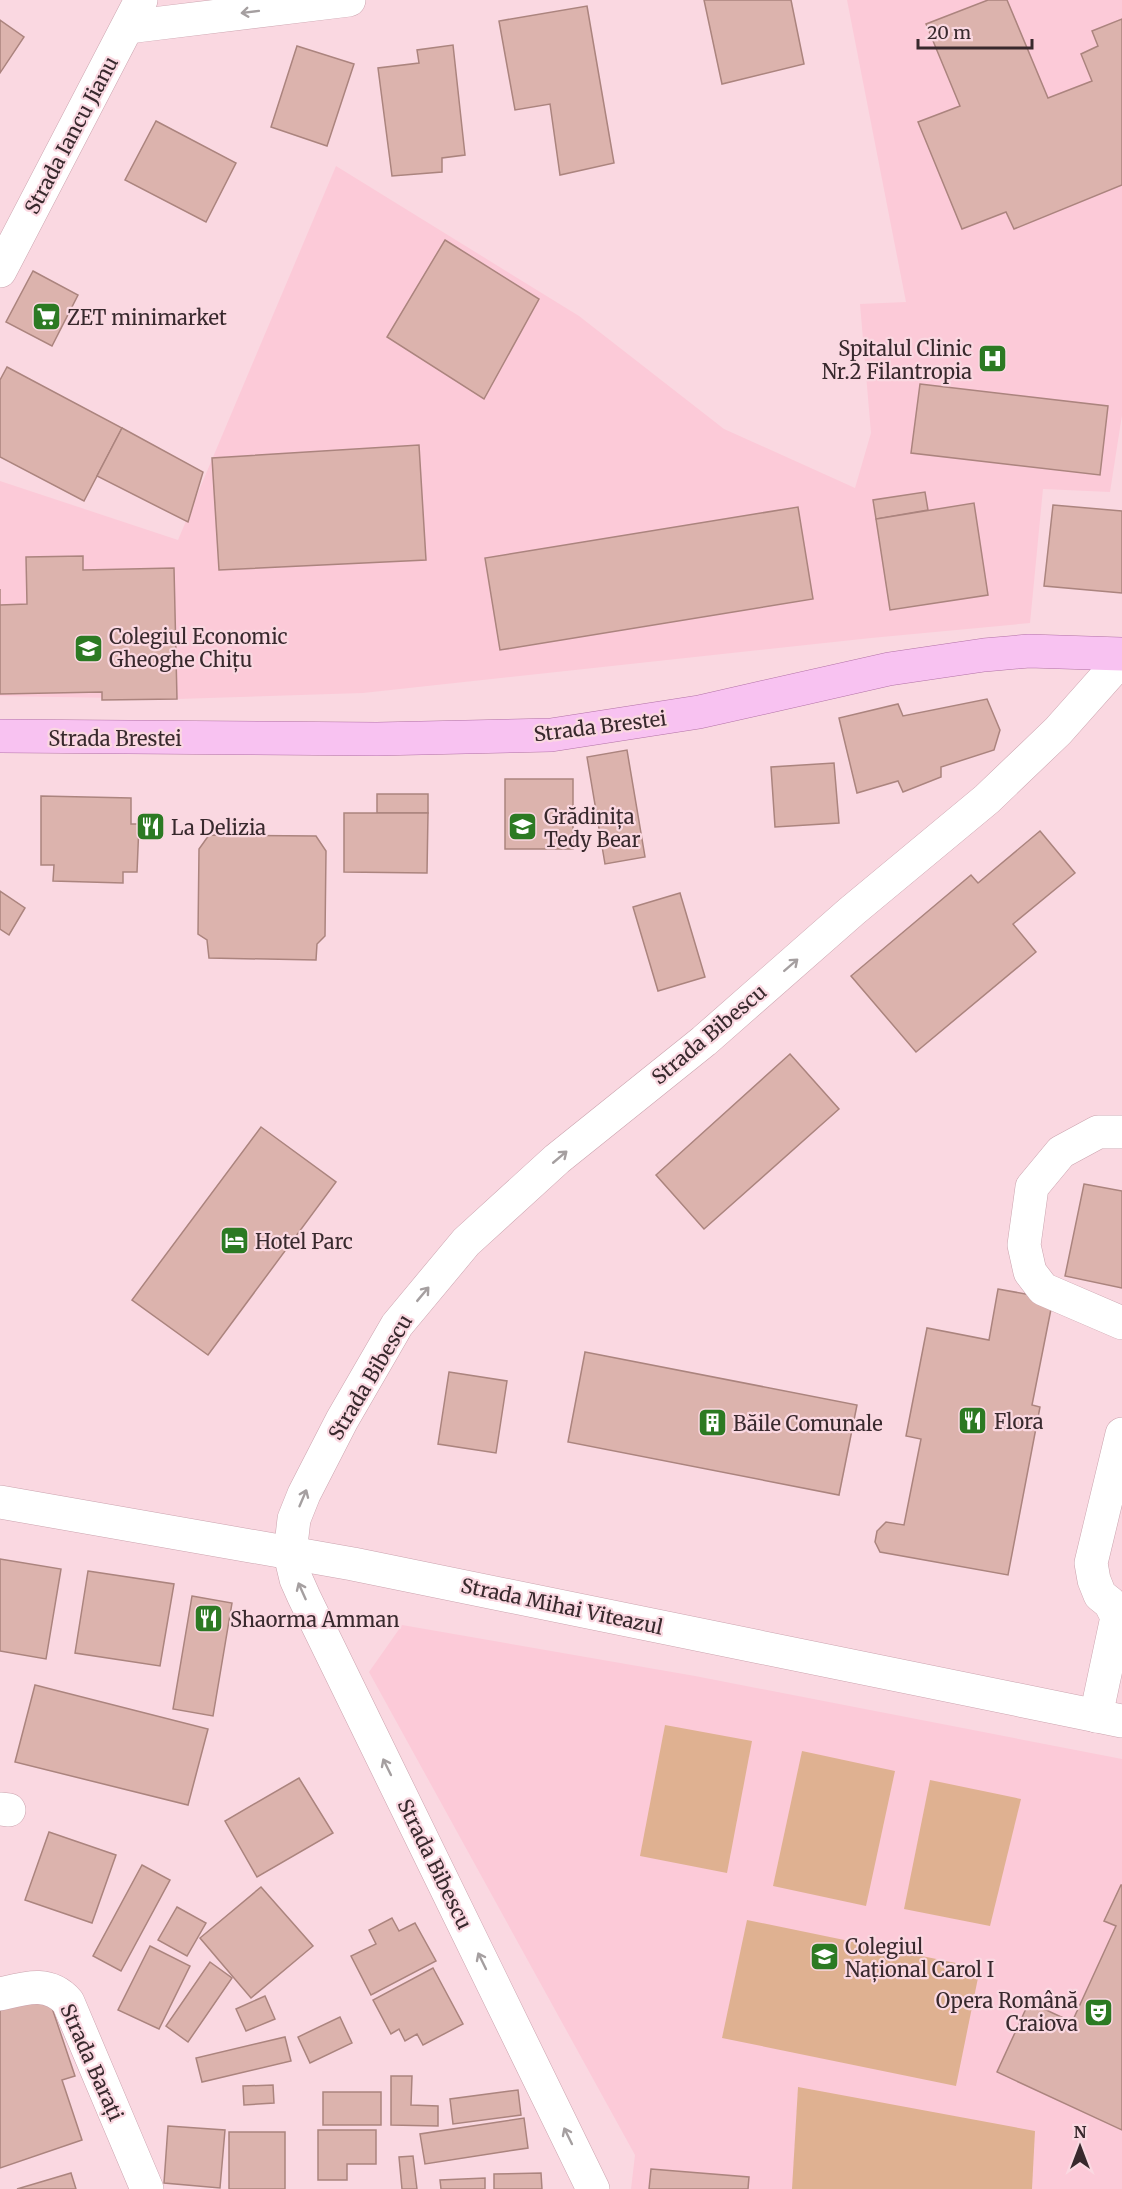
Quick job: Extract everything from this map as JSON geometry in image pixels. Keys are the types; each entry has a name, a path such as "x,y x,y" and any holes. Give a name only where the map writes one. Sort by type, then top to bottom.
{"main road":[{"name":"Strada Brestei","path":"0,736 377,739 551,735 699,712 889,669 984,655 1029,651 1122,654"}],"street":[{"path":"135,14 350,0"},
{"name":"Strada Iancu Jianu","path":"0,271 135,14"},
{"name":"Strada Bibescu","path":"592,2189 304,1597 296,1579 290,1554 294,1520 304,1494 342,1420 397,1325 466,1242 557,1159 704,1041 852,911 987,800 1065,723 1122,659"},
{"path":"1122,1132 1098,1132 1061,1152 1032,1187 1024,1245 1030,1272 1043,1288 1122,1323"},
{"path":"1109,1718 1117,1617 1110,1603 1100,1594 1094,1580 1091,1563 1122,1434"},
{"name":"Strada Mihai Viteazul","path":"0,1502 353,1564 1109,1718"},
{"name":"Strada Barați","path":"0,1994 33,1986 45,1987 55,1990 68,2002 147,2189"}],"shaded area":[{"path":"847,0 1122,0 1122,415 1110,492 1043,489 1030,623 363,693 177,699 0,696 0,481 178,540 336,166 579,316 724,429 855,488 871,433 860,304 906,302"},
{"name":"Colegiul Național Carol I","path":"402,1625 695,1676 1122,1759 1122,2189 631,2189 635,2155 369,1672"},
{"path":"665,1725 752,1741 727,1873 640,1856"},
{"path":"802,1751 895,1771 866,1906 773,1886"},
{"path":"930,1780 1021,1799 990,1926 904,1909"},
{"path":"747,1920 980,1968 956,2086 722,2038"},
{"path":"798,2087 1035,2131 1032,2189 792,2189"}],"building":[{"path":"704,0 791,0 804,64 722,84"},
{"path":"988,0 1007,0 1048,98 1092,81 1081,54 1098,46 1092,31 1122,19 1122,185 1014,229 1006,212 962,229 918,122 960,106 926,24"},
{"path":"587,6 614,163 560,175 550,104 515,110 499,21"},
{"path":"0,20 24,37 0,73"},
{"path":"453,45 465,155 442,158 442,172 392,176 378,68 419,63 417,50"},
{"path":"297,46 354,64 327,146 271,127"},
{"path":"156,121 236,163 206,222 125,180"},
{"path":"445,240 539,299 484,399 387,337"},
{"path":"33,271 78,295 52,346 6,322"},
{"path":"7,367 122,428 84,501 0,457 0,380"},
{"path":"920,384 1108,406 1100,475 911,453"},
{"path":"122,428 203,472 188,522 97,476"},
{"path":"419,445 426,560 219,570 212,458"},
{"path":"925,492 928,510 876,519 873,500"},
{"path":"974,503 988,595 890,610 876,519"},
{"path":"1053,505 1122,511 1122,593 1044,586"},
{"path":"798,507 813,599 500,650 485,558"},
{"name":"Colegiul Economic Gheoghe Chițu","path":"83,556 83,570 174,568 177,699 102,700 102,692 0,694 0,605 27,604 26,557"},
{"path":"987,699 1000,730 994,750 941,767 941,777 903,792 898,781 857,793 839,718 898,704 903,716"},
{"path":"627,750 645,857 605,864 587,757"},
{"path":"834,763 839,823 775,827 771,767"},
{"path":"505,779 573,779 573,849 505,849"},
{"path":"377,794 428,794 428,813 377,813"},
{"path":"41,796 131,798 131,824 139,824 137,872 123,872 123,883 53,881 54,865 41,865"},
{"path":"344,813 428,813 427,873 344,872"},
{"path":"1040,831 1075,873 1013,924 1036,952 916,1052 851,976 971,875 978,883"},
{"path":"209,835 316,836 326,851 325,936 317,944 316,960 209,958 207,940 198,934 199,849"},
{"path":"0,891 25,908 9,935 0,929"},
{"path":"680,893 705,977 658,991 633,907"},
{"path":"790,1054 839,1109 704,1229 656,1175"},
{"name":"Hotel Parc","path":"261,1127 336,1182 208,1355 132,1300"},
{"path":"1084,1184 1122,1191 1122,1288 1065,1276"},
{"name":"Flora","path":"998,1289 1053,1299 1032,1405 1040,1407 1008,1575 880,1552 875,1542 877,1531 886,1522 904,1525 921,1439 906,1436 927,1328 989,1340"},
{"name":"Băile Comunale","path":"585,1352 857,1405 839,1495 568,1442"},
{"path":"449,1372 507,1381 496,1453 438,1444"},
{"path":"0,1559 61,1569 46,1659 0,1651"},
{"path":"88,1571 174,1584 160,1666 75,1653"},
{"path":"192,1596 232,1603 213,1716 173,1709"},
{"path":"35,1685 208,1729 188,1805 15,1762"},
{"path":"299,1778 333,1833 257,1877 225,1821"},
{"path":"49,1832 116,1855 92,1923 25,1900"},
{"path":"142,1865 170,1880 121,1971 93,1956"},
{"name":"Opera Română Craiova","path":"1121,1885 1122,2130 997,2072 1029,2002 1072,2022 1116,1926 1104,1921"},
{"path":"261,1887 313,1946 251,1998 200,1938"},
{"path":"177,1907 206,1923 187,1956 158,1940"},
{"path":"392,1918 399,1931 415,1923 436,1961 371,1995 351,1956 376,1944 369,1930"},
{"path":"150,1946 190,1966 159,2029 118,2010"},
{"path":"210,1962 232,1978 188,2042 166,2026"},
{"path":"433,1968 463,2024 423,2045 417,2034 405,2041 399,2029 391,2034 373,2000"},
{"path":"46,1990 75,2076 62,2080 82,2140 0,2168 0,2005"},
{"path":"265,1996 275,2019 246,2031 236,2009"},
{"path":"340,2017 352,2043 310,2063 298,2037"},
{"path":"285,2037 291,2061 202,2082 196,2058"},
{"path":"391,2076 412,2076 411,2105 438,2106 438,2126 391,2125"},
{"path":"273,2085 274,2103 244,2105 243,2086"},
{"path":"518,2090 521,2115 453,2124 450,2099"},
{"path":"323,2092 381,2092 381,2125 323,2125"},
{"path":"524,2118 528,2148 425,2164 420,2134"},
{"path":"168,2126 225,2130 220,2188 164,2183"},
{"path":"318,2130 376,2130 376,2164 347,2164 347,2180 318,2180"},
{"path":"229,2132 285,2132 285,2189 229,2189"},
{"path":"413,2156 417,2189 402,2189 399,2157"},
{"path":"651,2169 749,2177 748,2189 649,2189"},
{"path":"71,2173 76,2189 17,2189"},
{"path":"541,2173 542,2189 494,2189 494,2174"},
{"path":"485,2178 485,2189 441,2189 440,2180"}],"place":[{"name":"ZET minimarket","path":"46,317"},
{"name":"Spitalul Clinic Nr.2 Filantropia","path":"993,359"},
{"name":"Colegiul Economic Gheoghe Chițu","path":"88,648"},
{"name":"La Delizia","path":"150,827"},
{"name":"Grădinița Tedy Bear","path":"523,827"},
{"name":"Hotel Parc","path":"234,1241"},
{"name":"Flora","path":"973,1421"},
{"name":"Băile Comunale","path":"712,1423"},
{"name":"Shaorma Amman","path":"209,1619"},
{"name":"Colegiul Național Carol I","path":"824,1957"},
{"name":"Opera Română Craiova","path":"1099,2012"}]}
